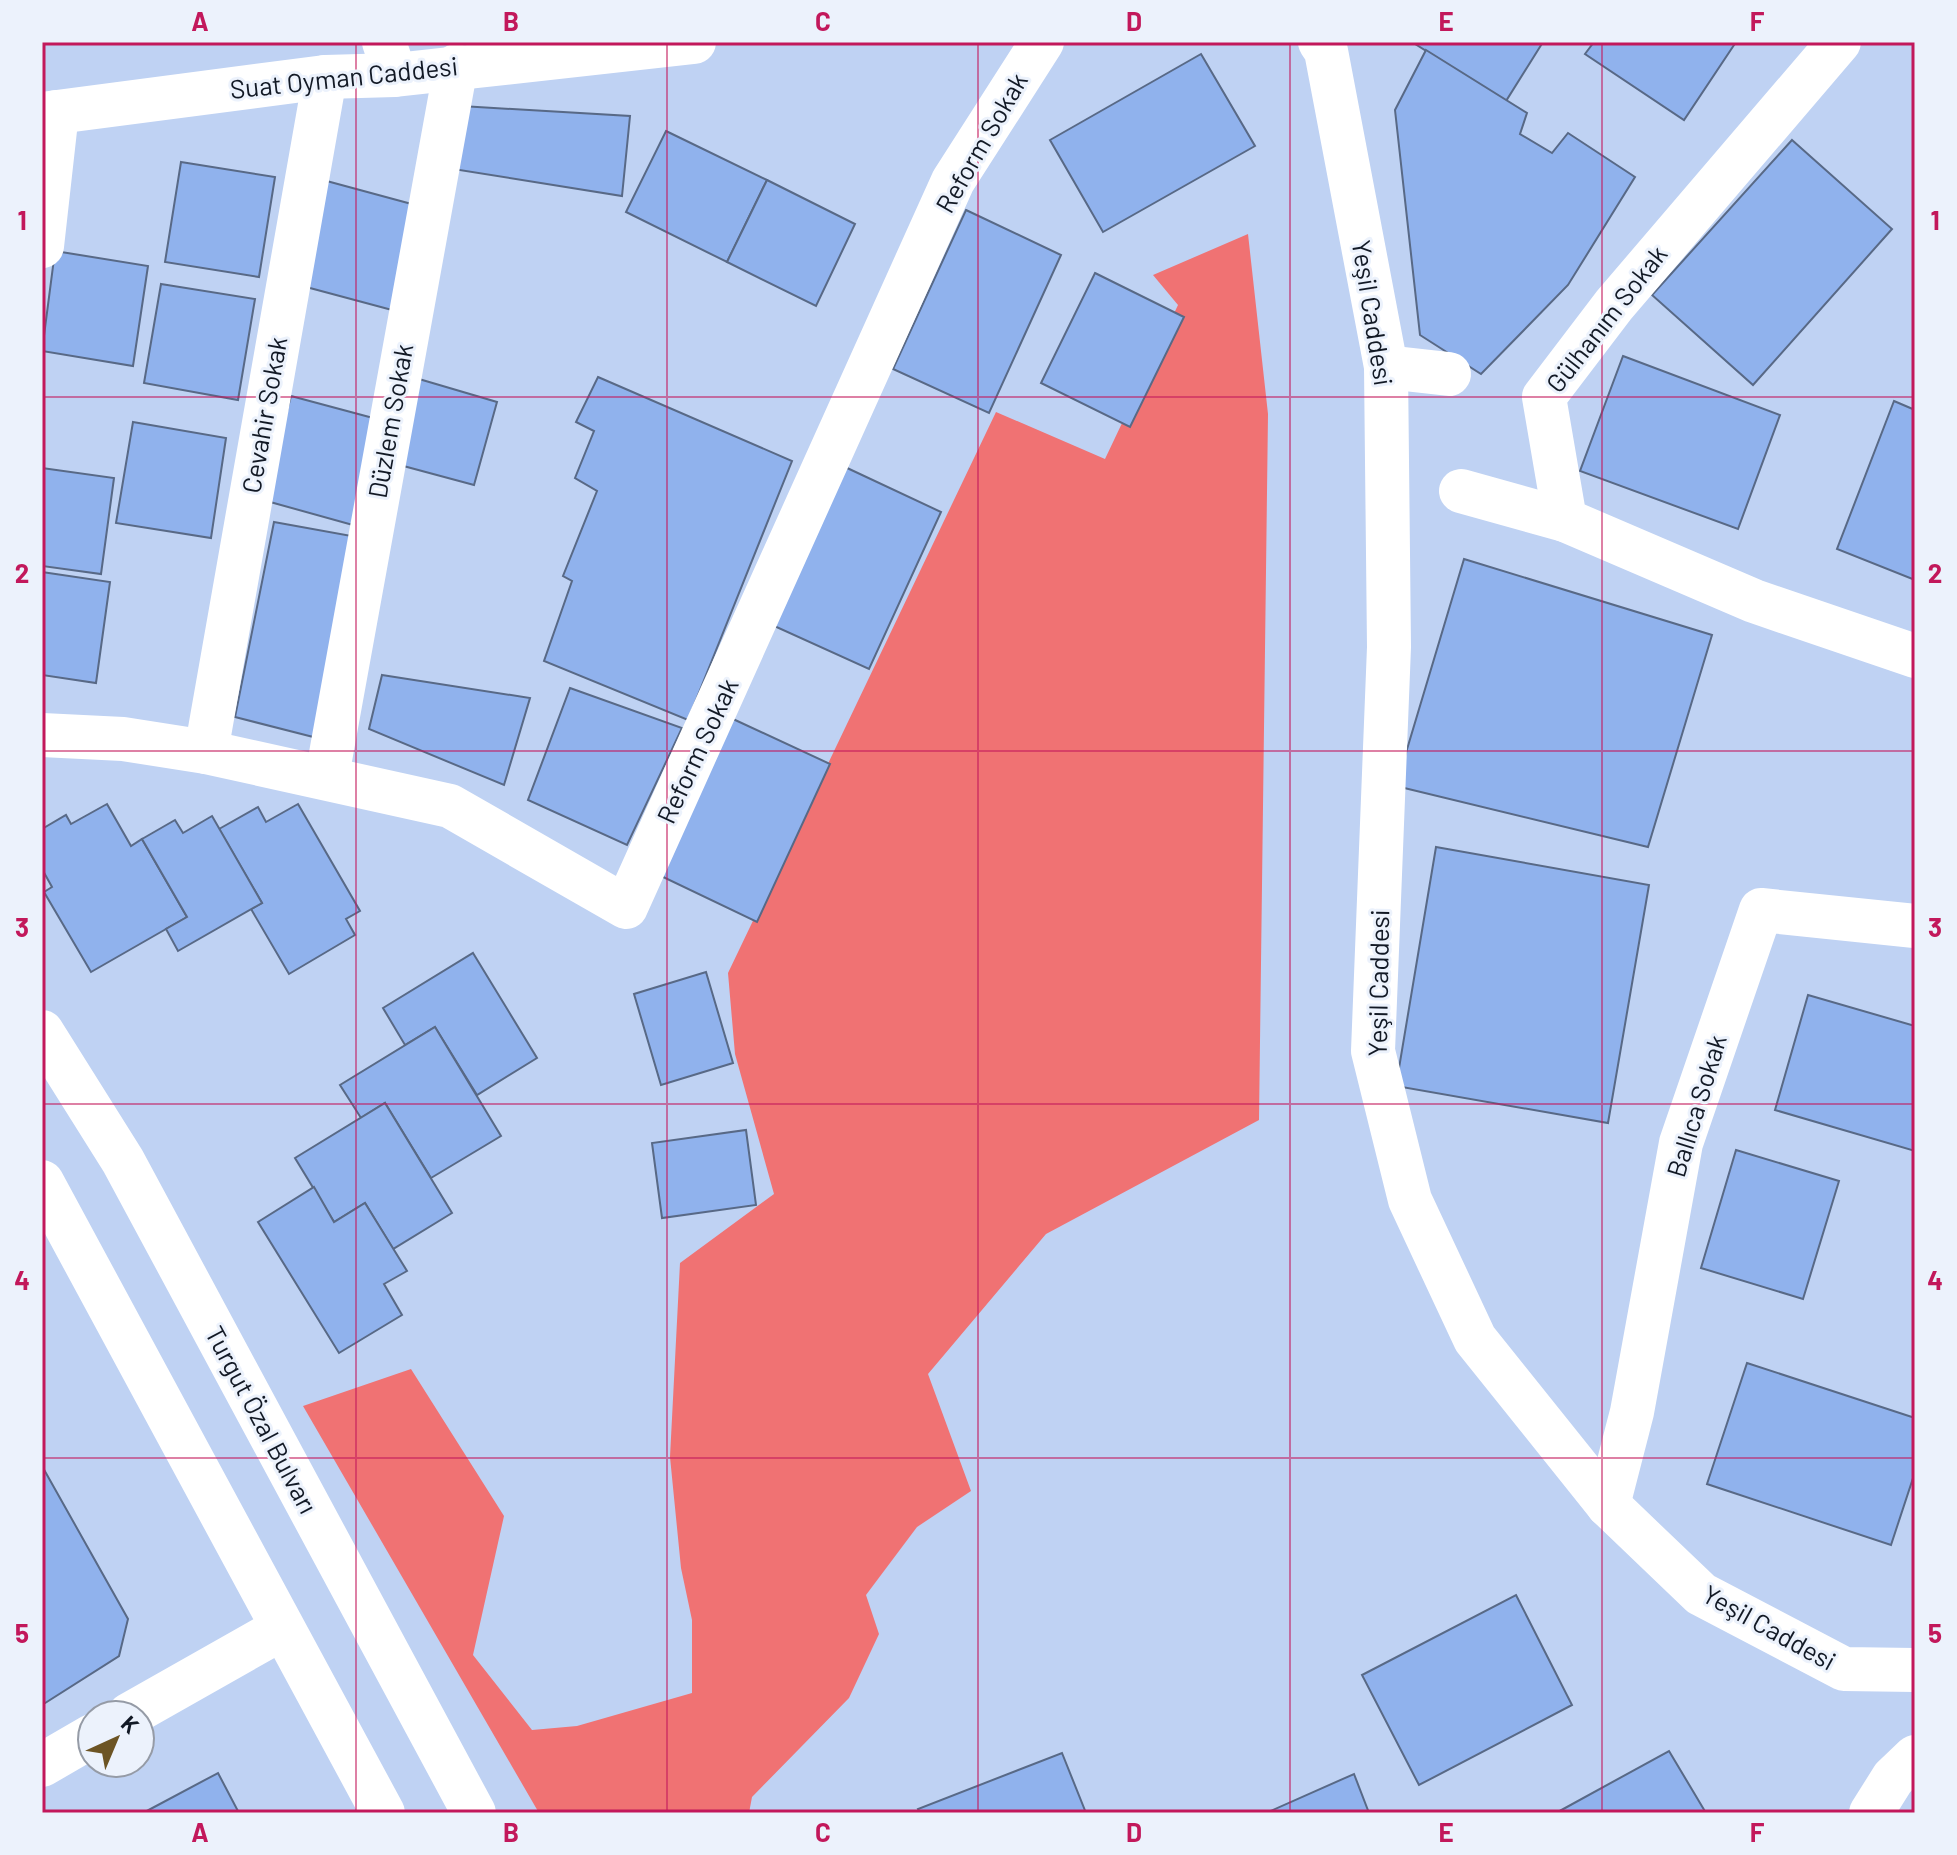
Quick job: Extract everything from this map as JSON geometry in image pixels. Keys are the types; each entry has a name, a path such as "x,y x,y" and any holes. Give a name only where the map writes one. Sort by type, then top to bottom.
{"street":[{"name":"Suat Oyman Caddesi","path":"49,113 325,77 390,58 456,66 694,42"},
{"name":"Reform Sokak","path":"42,735 123,739 206,752 327,776 450,806 626,907 953,181 1042,42"},
{"name":"Yeşil Caddesi","path":"1320,42 1326,51 1386,367 1389,647 1373,1051 1410,1200 1475,1339 1608,1505 1701,1594 1844,1669 1915,1670"},
{"name":"Gülhanım Sokak","path":"1565,520 1544,397 1614,305 1839,42"},
{"name":"Düzlem Sokak","path":"327,776 456,66"},
{"name":"Cevahir Sokak","path":"206,752 325,77"},
{"path":"42,246 49,113"},
{"path":"1386,367 1449,374"},
{"path":"1461,491 1565,520 1754,601 1915,656"},
{"name":"Ballıca Sokak","path":"1608,1505 1632,1412 1681,1143 1761,910 1915,926"},
{"name":"Turgut Özal Bulvarı","path":"42,1032 123,1161 474,1813"},
{"path":"42,1182 383,1813"},
{"path":"156,1700 281,1629"},
{"path":"42,1765 76,1745"},
{"path":"1871,1813 1893,1778 1915,1757"}],"shaded area":[{"path":"1248,234 1268,414 1259,1120 1046,1234 928,1374 971,1491 917,1527 866,1595 879,1634 849,1698 752,1797 749,1813 539,1813 303,1406 411,1369 504,1516 473,1655 532,1730 577,1726 692,1693 692,1620 681,1568 670,1457 680,1263 774,1194 735,1054 728,973 996,412 1105,459 1178,305 1153,275"}],"building":[{"path":"1412,42 1543,42 1506,101"},
{"path":"1594,42 1736,42 1684,120 1585,54"},
{"path":"1426,50 1527,113 1520,134 1552,153 1568,133 1635,177 1568,285 1481,374 1420,335 1395,110"},
{"path":"1201,54 1255,146 1103,232 1050,140"},
{"path":"461,106 630,116 622,196 453,169"},
{"path":"666,131 767,180 727,262 626,212"},
{"path":"1792,140 1892,229 1753,385 1652,295"},
{"path":"181,162 275,177 259,277 165,262"},
{"path":"323,180 419,206 392,310 295,284"},
{"path":"767,180 855,224 816,306 727,262"},
{"path":"966,210 1061,255 989,413 893,369"},
{"path":"55,251 148,266 133,366 42,351"},
{"path":"1095,273 1184,317 1130,427 1041,383"},
{"path":"161,284 255,299 238,400 144,383"},
{"path":"1623,356 1780,415 1738,529 1580,471"},
{"path":"598,377 792,461 688,720 544,661 572,581 563,576 597,491 575,478 594,431 576,422"},
{"path":"419,379 497,402 474,485 396,464"},
{"path":"291,396 388,422 360,527 263,500"},
{"path":"1894,401 1915,410 1915,580 1837,549"},
{"path":"133,422 226,438 211,538 116,523"},
{"path":"845,467 941,512 869,669 772,625"},
{"path":"42,468 114,478 101,574 42,566"},
{"path":"274,522 357,537 321,739 235,717"},
{"path":"1464,559 1712,635 1648,847 1396,786"},
{"path":"42,572 110,582 96,683 42,675"},
{"path":"382,675 530,698 504,785 369,729"},
{"path":"570,688 682,728 627,845 528,800"},
{"path":"733,719 830,764 757,922 661,876"},
{"path":"107,804 131,846 142,839 187,917 91,972 44,892 52,887 42,869 42,829 66,815 71,824"},
{"path":"298,804 360,911 346,919 355,935 289,974 251,909 262,903 219,829 258,807 266,822"},
{"path":"212,816 262,903 178,951 166,929 187,917 142,839 175,820 183,833"},
{"path":"1436,847 1649,885 1608,1123 1396,1086"},
{"path":"473,953 537,1058 477,1095 435,1027 405,1045 383,1008"},
{"path":"706,972 733,1063 661,1085 634,994"},
{"path":"1808,995 1915,1026 1915,1151 1775,1110"},
{"path":"435,1027 501,1136 431,1178 385,1103 361,1118 340,1085"},
{"path":"385,1103 452,1213 393,1249 365,1203 334,1222 295,1158"},
{"path":"746,1130 756,1205 662,1218 652,1143"},
{"path":"1736,1150 1839,1181 1803,1299 1701,1268"},
{"path":"314,1187 334,1222 365,1203 407,1271 384,1284 402,1315 339,1353 258,1222"},
{"path":"1747,1363 1915,1418 1915,1472 1891,1545 1707,1484"},
{"path":"42,1466 128,1619 119,1656 42,1705"},
{"path":"1516,1595 1572,1705 1419,1785 1362,1675"},
{"path":"1669,1751 1706,1813 1556,1813"},
{"path":"1062,1753 1086,1813 920,1813 918,1809"},
{"path":"218,1773 239,1813 143,1813"},
{"path":"1354,1774 1369,1813 1266,1813"}]}
